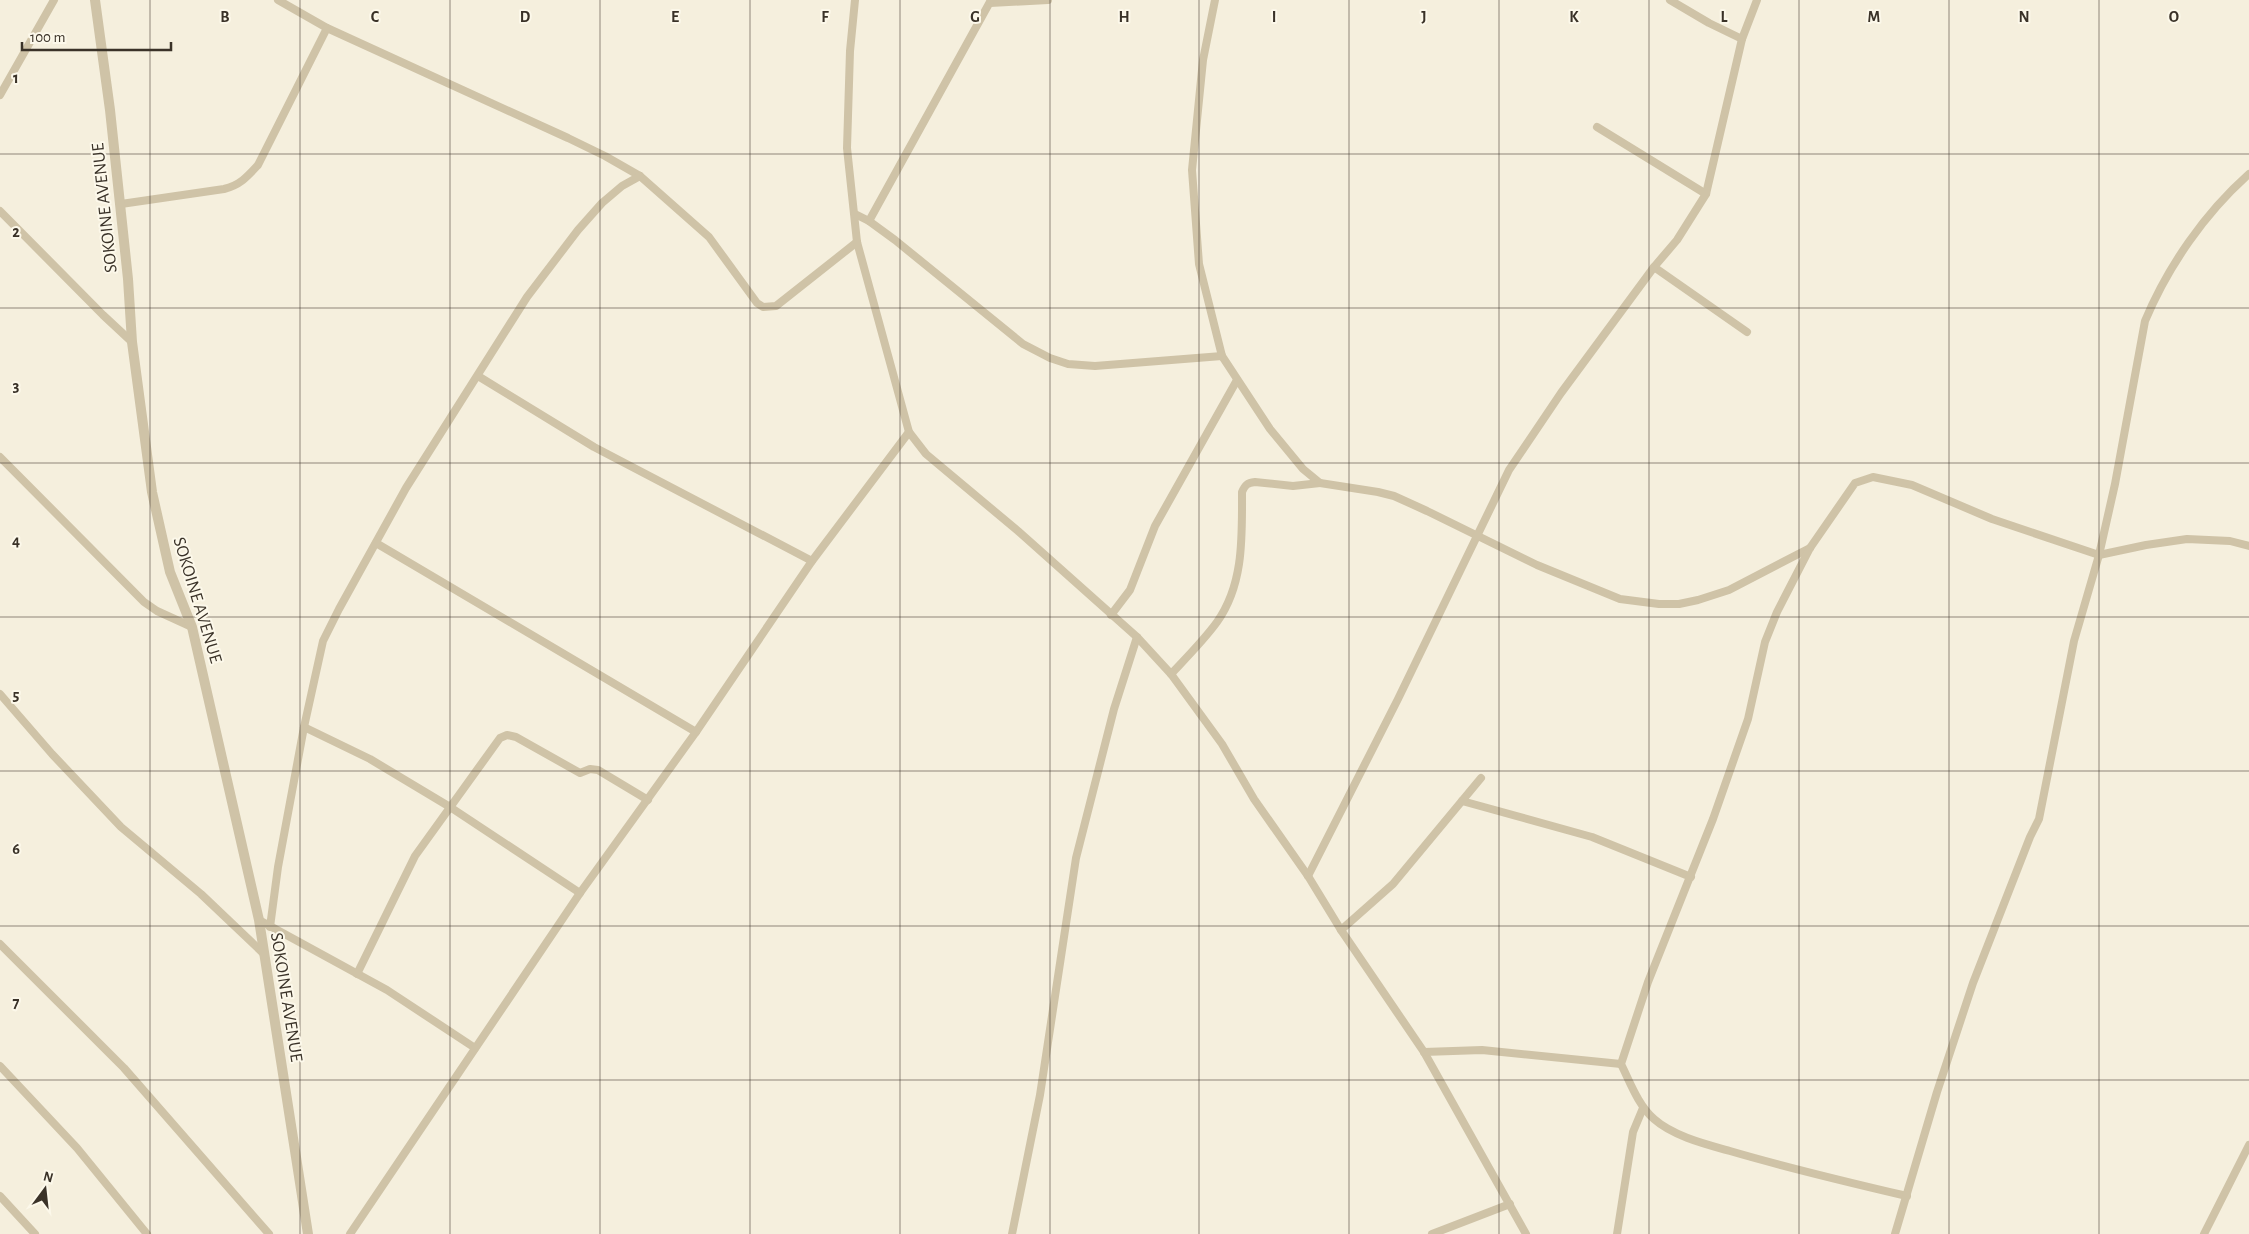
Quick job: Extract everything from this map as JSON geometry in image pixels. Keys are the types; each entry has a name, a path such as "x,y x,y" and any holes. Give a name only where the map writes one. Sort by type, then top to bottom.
{"street":[{"path":"0,95 54,0"},
{"name":"SOKOINE AVENUE","path":"94,0 121,204 132,342 144,435 160,533 170,572 192,627 259,920 308,1234"},
{"path":"278,0 327,28 575,141 640,176 709,237 757,303 763,307 776,306 856,242"},
{"path":"855,0 850,51 847,148 855,214 856,242 910,432 932,460 1018,531 1137,637 1171,674 1222,744 1254,799 1308,876 1341,930 1424,1052 1526,1234"},
{"path":"869,221 991,1 1048,0"},
{"path":"1215,0 1203,60 1195,120 1192,170 1199,264 1222,356 1285,450 1320,483"},
{"path":"1670,0 1709,23 1742,39"},
{"path":"1308,876 1398,699 1509,470 1534,430 1654,266 1677,240 1706,194 1742,39 1757,0"},
{"path":"121,204 224,189 236,186 244,180 261,158 327,28"},
{"path":"1597,127 1706,194"},
{"path":"1895,1234 1937,1092 1973,983 2039,819 2074,641 2099,555 2145,321 2152,303 2204,220 2224,196 2249,174"},
{"path":"270,927 278,867 304,727 324,641 406,488 527,297 578,230 602,203 622,186 640,176"},
{"path":"0,211 132,342"},
{"path":"855,214 869,221 1023,344 1050,358 1068,364 1095,366 1222,356"},
{"path":"1654,266 1746,332"},
{"path":"478,376 594,447 812,561"},
{"path":"1111,614 1130,590 1155,526 1237,380"},
{"path":"350,1234 580,893 696,732 812,561 910,432"},
{"path":"0,458 144,602 157,611 192,627"},
{"path":"1906,1196 1778,1166 1704,1143 1668,1128 1654,1120 1643,1108 1621,1064 1648,982 1714,819 1748,719 1766,642 1777,612 1810,548 1855,484 1873,477 1912,484 1992,519 2099,555 2146,544 2187,539 2223,540 2249,546"},
{"path":"1171,674 1218,620 1234,585 1242,548 1242,492 1244,486 1249,482 1292,486 1320,483 1394,496 1537,565 1620,599 1659,604 1679,604 1729,590 1810,548"},
{"path":"376,542 696,732"},
{"path":"1012,1234 1040,1095 1076,858 1114,709 1137,637"},
{"path":"0,694 52,754 121,827 201,894 263,953"},
{"path":"304,727 370,759 450,807 580,893"},
{"path":"357,974 415,856 494,743 507,735 516,737 573,771 580,773 590,769 598,770 648,800"},
{"path":"1341,930 1393,884 1481,778"},
{"path":"1462,801 1592,837 1690,877"},
{"path":"259,920 420,1010 475,1048"},
{"path":"0,944 124,1068 269,1234"},
{"path":"1424,1052 1482,1050 1621,1064"},
{"path":"0,1066 77,1148 147,1234"},
{"path":"1618,1234 1633,1132 1643,1108"},
{"path":"2204,1234 2249,1145"},
{"path":"0,1196 36,1234"},
{"path":"1432,1234 1510,1204"}]}
